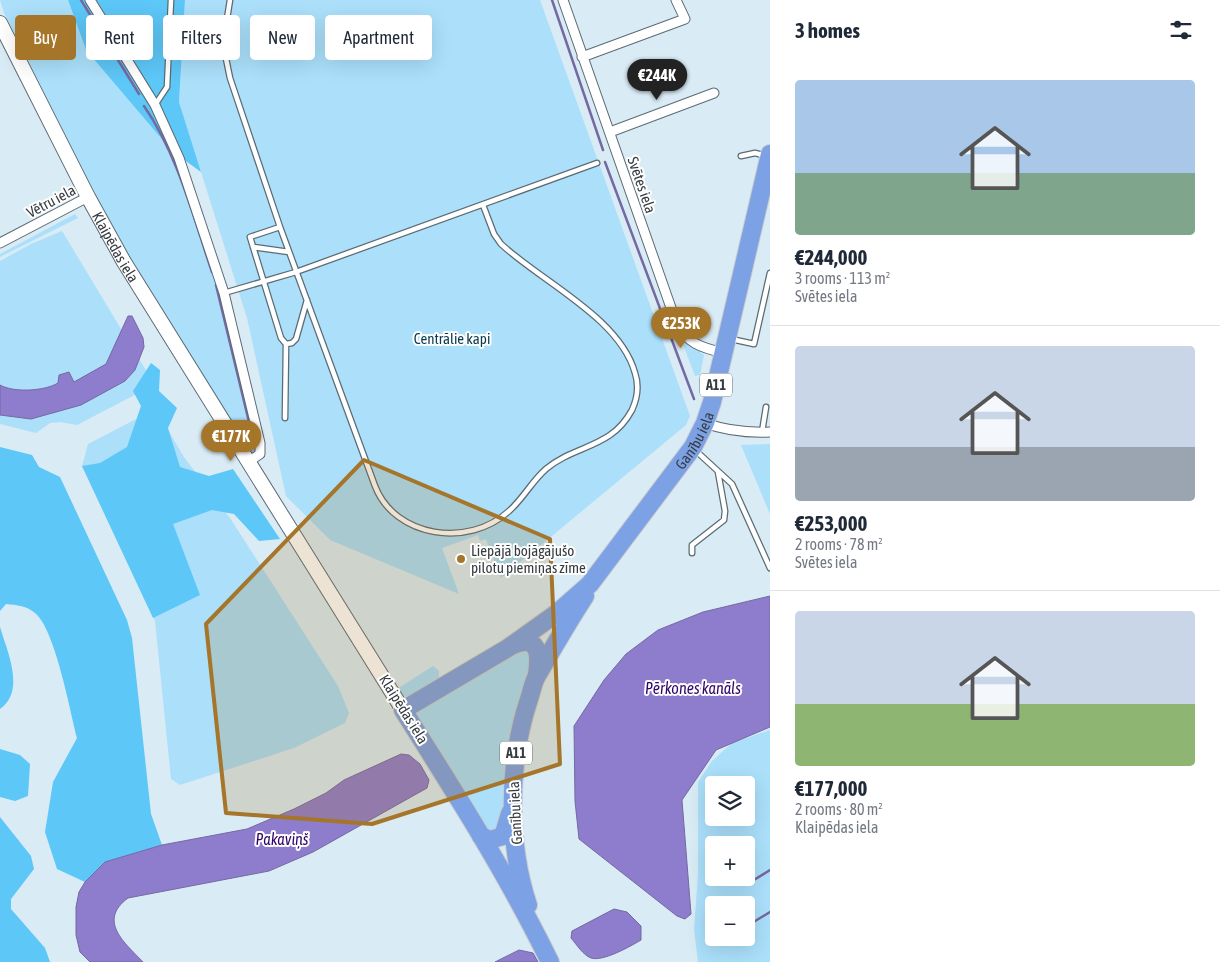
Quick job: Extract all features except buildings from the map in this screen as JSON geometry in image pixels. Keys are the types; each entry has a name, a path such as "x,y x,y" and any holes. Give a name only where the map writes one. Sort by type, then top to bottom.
{"highway":[{"name":"Ganību iela","path":"403,710 508,648 557,613 590,584 692,447 705,423 726,346 770,155"},
{"name":"Ganību iela","path":"538,936 520,871 512,795 518,740 537,675 561,632 588,591 590,584"},
{"path":"508,648 519,643 530,642 536,647 540,658 537,675"},
{"name":"Klaipēdas iela","path":"403,710 481,836 538,936 550,962"},
{"path":"481,836 490,840 503,836 508,822 512,795"}],"main road":[{"name":"Klaipēdas iela","path":"0,22 88,197 124,262 403,710"}],"street":[{"path":"90,0 155,105 179,158 224,293 260,443 260,454 254,460 248,462"},
{"name":"Svētes iela","path":"563,0 681,333 700,347 726,346"},
{"path":"582,57 685,19 676,0"},
{"path":"610,132 714,93"},
{"name":"Vētru iela","path":"0,243 88,197"},
{"path":"705,423 722,429 744,433 766,432"}],"lane":[{"path":"155,105 167,87 171,0"},
{"path":"230,0 223,44 230,78 280,227 308,299 380,500 389,512 427,531 442,534 474,530 495,521 509,511 548,468 612,435 628,416 636,402 636,374 617,337 603,323 501,244 494,234 483,206"},
{"path":"741,156 755,153 770,155"},
{"path":"224,293 296,272 597,164"},
{"path":"280,227 250,237 281,338 286,344 285,418"},
{"path":"253,247 289,252"},
{"path":"726,346 754,344 770,274"},
{"path":"286,344 292,343 296,339 308,299"},
{"path":"766,407 766,432"},
{"path":"692,447 732,484 770,568"},
{"path":"692,553 692,545 724,520 725,512 718,472"}],"highlighted area":[{"path":"364,460 550,539 560,764 372,824 226,813 206,624"}],"green space":[{"path":"0,0 68,0 73,15 15,15 15,35"},
{"name":"Centrālie kapi","path":"185,0 540,0 690,416 686,425 501,578 486,539 480,541 478,535 442,548 459,594 330,540 286,496 247,318 179,102 181,60 240,60 240,15 184,15"},
{"path":"76,22 86,50 86,60 95,60 172,151 182,175 222,295 257,451 250,454 119,244 27,60 76,60"},
{"path":"75,214 78,218 0,257 0,254"},
{"path":"62,231 150,377 150,387 77,425 60,422 50,423 36,433 0,424 0,261 31,244"},
{"path":"687,343 704,355 700,375 695,376 684,347"},
{"path":"148,413 159,415 184,457 230,518 338,686 349,713 345,723 294,748 180,785 171,779 155,621 82,466 88,444"},
{"path":"770,444 770,514 741,445"},
{"path":"525,650 533,655 504,809 499,829 486,831 416,716 417,710 512,652"},
{"path":"433,666 439,671 439,679 410,697 401,696 397,689"},
{"path":"770,730 770,962 698,962 694,929 698,875 698,782 712,761 732,743"}],"shaded area":[{"path":"68,0 185,0 184,15 163,15 163,60 181,60 179,102 201,172 172,151 95,60 153,60 153,15 86,15 86,50 76,22 76,15 73,15"},
{"path":"151,363 160,370 159,391 177,408 168,428 180,467 209,476 233,469 280,539 259,541 234,514 212,510 173,524 200,595 153,618 82,466 100,463 127,447 141,406 133,391"},
{"path":"0,447 32,455 39,467 60,477 127,620 132,638 151,814 162,845 105,862 85,882 57,869 45,832 53,782 77,738 55,652 49,635 35,613 22,606 6,604 0,611"},
{"path":"0,627 10,659 13,681 12,692 8,701 0,709"},
{"path":"0,749 20,755 30,764 28,796 15,801 0,797"},
{"path":"0,817 31,856 34,869 11,899 11,909 45,948 50,962 0,962"}],"water":[{"path":"128,316 132,316 143,338 144,347 135,370 125,381 81,405 31,419 0,415 0,385 6,388 21,390 45,388 58,383 59,375 69,372 74,382 106,364"},
{"name":"Pērkones kanāls","path":"770,596 770,727 716,750 682,800 691,914 685,919 677,916 579,839 575,801 574,726 604,680 626,654 658,630 703,612"},
{"name":"Pakaviņš","path":"401,754 409,755 420,764 429,780 427,788 313,852 269,871 128,898 119,907 114,923 122,939 143,962 90,962 80,952 76,935 76,907 79,892 85,882 105,862 162,845 247,829 294,809 326,793 344,780"},
{"path":"614,909 627,912 641,926 641,940 609,956 596,959 588,957 571,938 572,931"},
{"path":"519,950 533,953 538,962 495,962"}],"waterway":[{"path":"81,0 139,94"},
{"path":"552,0 603,150"},
{"path":"144,106 156,125 184,186 212,272"},
{"path":"605,162 694,399"},
{"path":"216,285 249,422"},
{"path":"755,879 770,870"},
{"path":"755,921 770,912"}],"place":[{"name":"Liepājā bojāgājušo pilotu piemiņas zīme","path":"461,559"}]}
